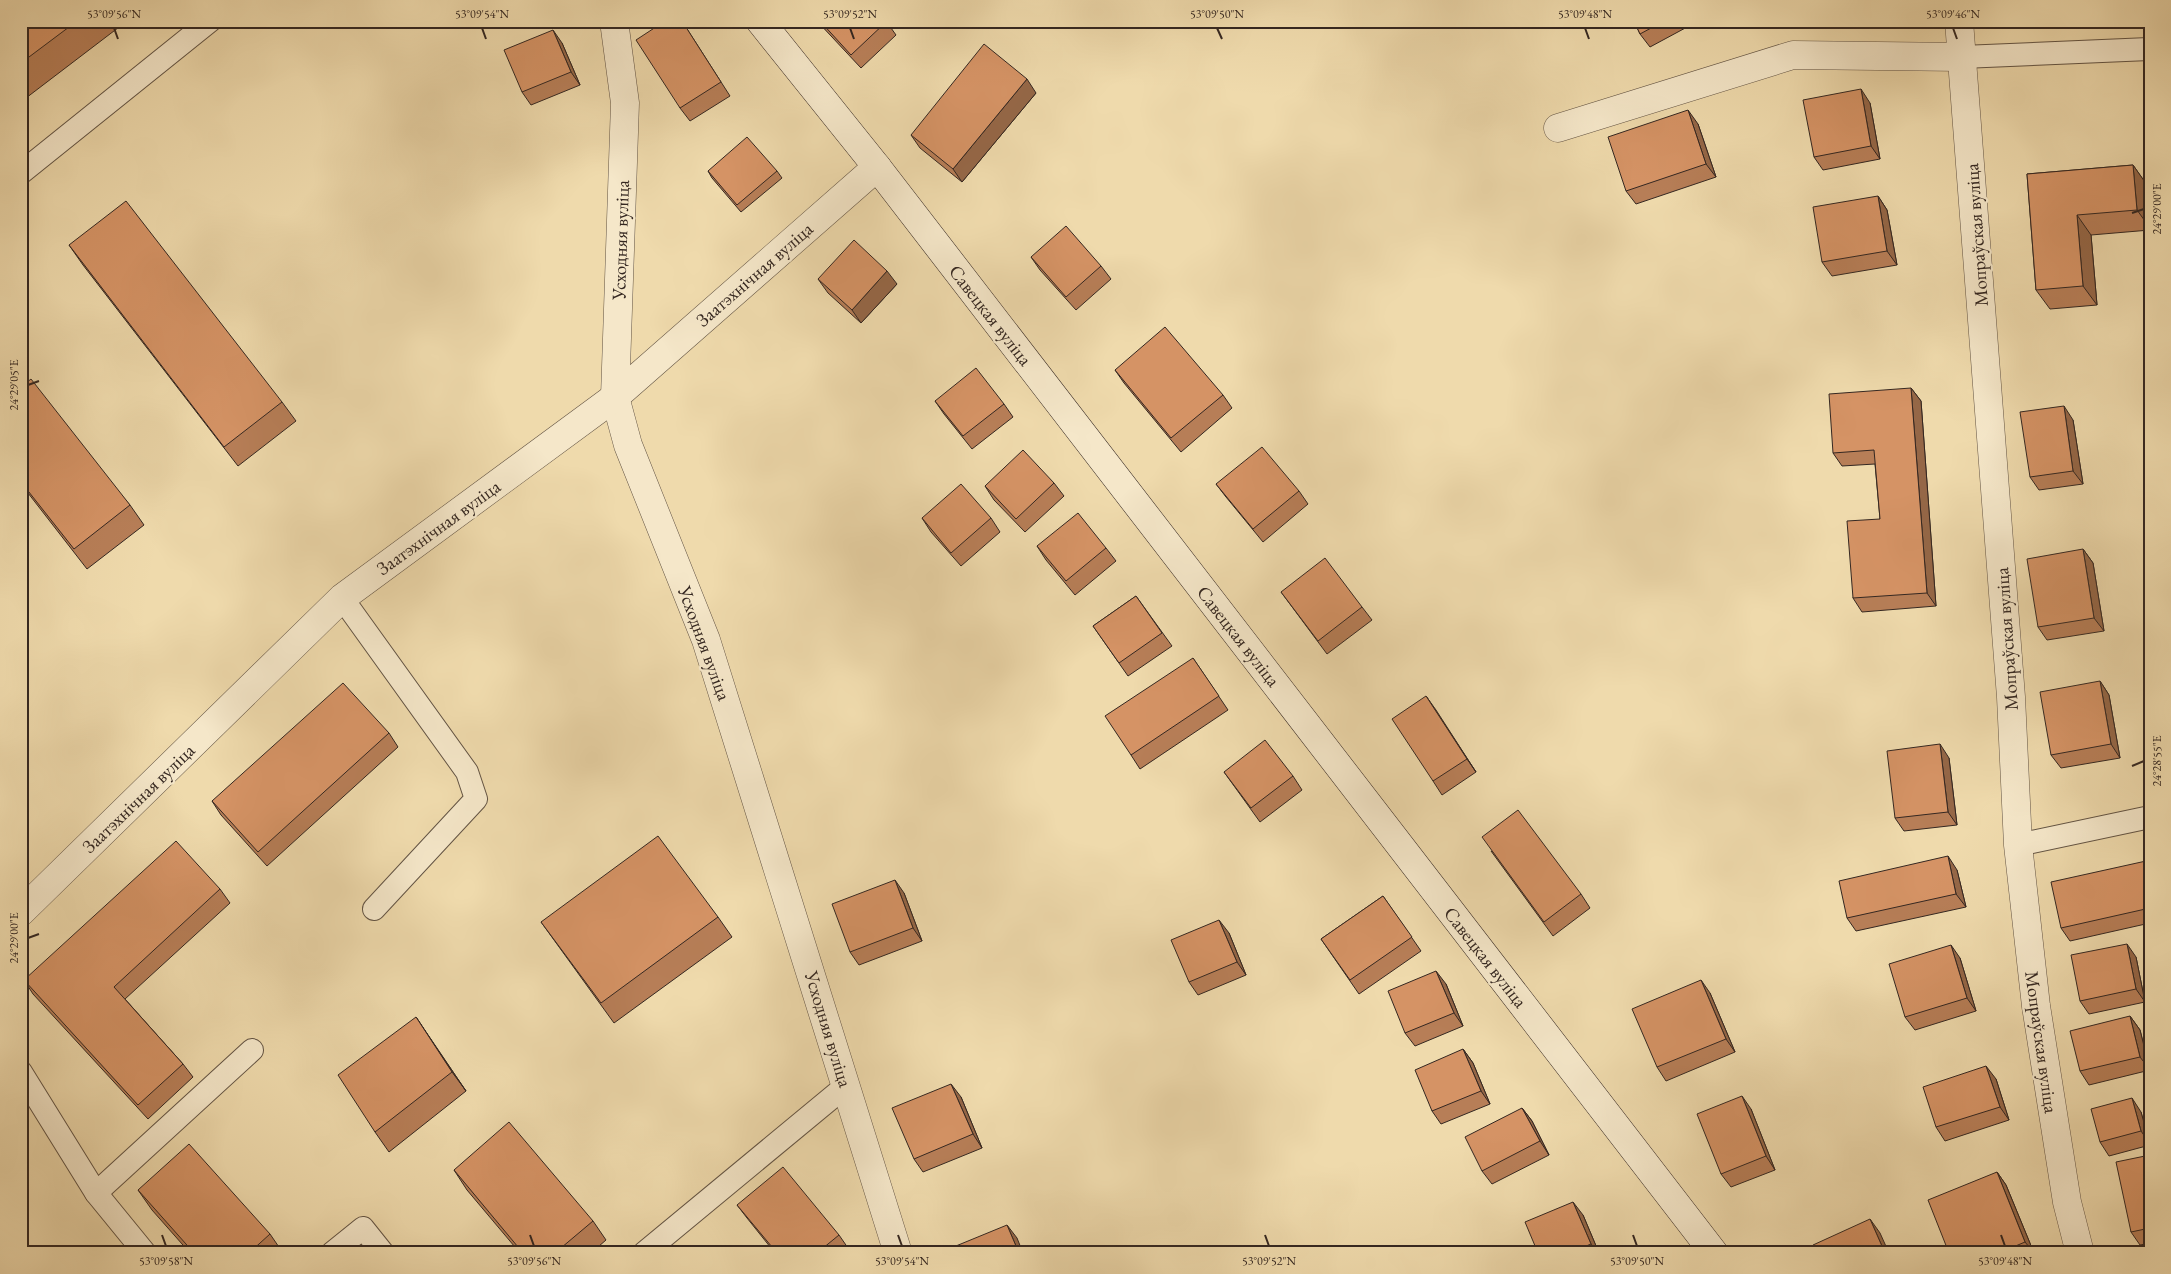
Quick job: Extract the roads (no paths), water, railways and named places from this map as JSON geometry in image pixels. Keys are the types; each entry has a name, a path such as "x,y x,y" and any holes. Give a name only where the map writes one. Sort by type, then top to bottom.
{"street":[{"name":"Усходняя вуліца","path":"614,21 625,103 615,397 628,445 706,640 847,1084 898,1253"},
{"name":"Савецкая вуліца","path":"760,21 877,167 1714,1253"},
{"name":"Мопраўская вуліца","path":"1959,21 2011,697 2018,846 2036,1006 2067,1202 2080,1253"},
{"path":"1558,128 1793,56 1962,57"},
{"name":"Заатэхнічная вуліца","path":"23,913 342,598 615,397 877,167"}],"lane":[{"path":"21,173 210,21"},
{"path":"1962,57 2149,49"},
{"path":"342,598 467,772 476,799 374,909"},
{"path":"2018,846 2150,817"},
{"path":"96,1194 252,1050"},
{"path":"21,1072 96,1194 145,1253"},
{"path":"644,1253 847,1084"},
{"path":"332,1253 363,1228 383,1253"}]}
